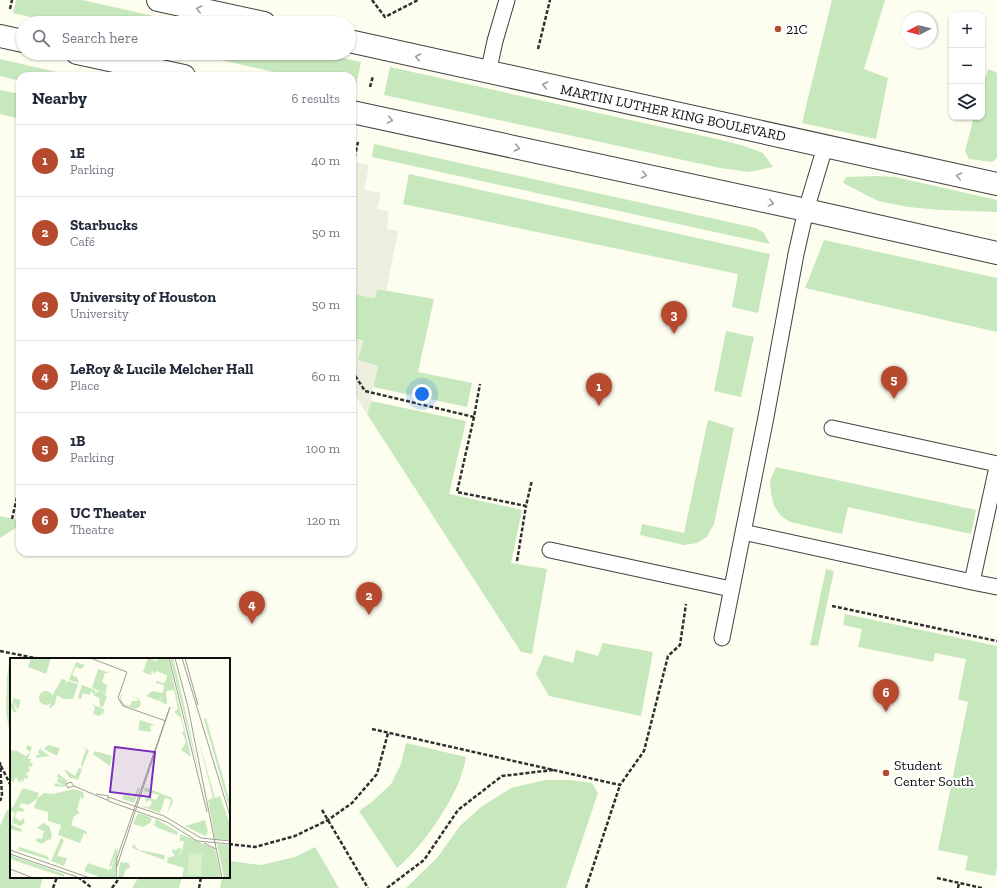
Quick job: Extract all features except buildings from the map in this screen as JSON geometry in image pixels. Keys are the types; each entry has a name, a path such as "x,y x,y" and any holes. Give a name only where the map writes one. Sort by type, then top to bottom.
{"street":[{"path":"158,0 232,16"},
{"path":"0,36 16,39"},
{"name":"MARTIN LUTHER KING BOULEVARD","path":"356,43 488,73 997,184"},
{"path":"110,60 165,72"},
{"path":"356,113 997,252"}],"lane":[{"path":"488,73 495,40 507,0"},
{"path":"722,638 744,532 796,254 806,210 825,147"},
{"path":"832,428 997,464"},
{"path":"972,582 997,467"},
{"path":"744,532 997,587"},
{"path":"550,550 731,589"}],"path":[{"path":"10,10 12,0"},
{"path":"372,0 385,16 418,0"},
{"path":"538,49 550,0"},
{"path":"370,90 374,71"},
{"path":"356,152 359,140"},
{"path":"356,377 365,391 474,417"},
{"path":"480,384 457,492 526,506"},
{"path":"517,561 532,480"},
{"path":"12,519 16,502"},
{"path":"586,888 620,785 644,751 668,656 680,644 686,602"},
{"path":"832,606 997,641"},
{"path":"0,651 35,658"},
{"path":"372,729 620,785"},
{"path":"230,844 255,847 295,836 328,820 352,803 377,774 388,733"},
{"path":"0,763 10,784"},
{"path":"0,763 2,796 0,801"},
{"path":"387,888 424,860 458,810 502,776 555,770"},
{"path":"322,810 368,888"},
{"path":"53,888 58,878"},
{"path":"79,878 87,887 92,888"},
{"path":"112,888 119,878"},
{"path":"199,888 201,878"},
{"path":"937,878 982,888"},
{"path":"958,888 959,883"}],"green space":[{"path":"16,0 82,0 154,16 26,16 13,13"},
{"path":"832,0 885,0 864,69 888,78 876,139 802,123"},
{"path":"0,59 57,72 16,72 16,80 0,76"},
{"path":"221,60 352,60 361,62 356,85 356,72 274,72"},
{"path":"390,67 744,146 763,153 773,167 749,172 720,168 384,95"},
{"path":"988,69 997,73 997,156 992,162 969,159 965,151 973,120 985,120 985,79"},
{"path":"0,90 16,93 16,118 0,114"},
{"path":"374,144 756,228 764,233 770,244 372,157"},
{"path":"409,174 770,254 758,313 732,307 738,274 403,204"},
{"path":"846,177 895,177 997,200 997,212 908,207 878,201 843,183"},
{"path":"824,240 997,278 997,332 805,288"},
{"path":"377,289 434,299 418,372 472,383 467,407 373,387 378,366 358,360 363,341 356,340 356,295 375,298"},
{"path":"726,331 754,337 741,397 714,391"},
{"path":"371,401 466,421 449,494 522,510 511,563 547,569 532,654 521,652 367,414"},
{"path":"708,420 734,428 714,524 707,537 697,543 684,545 640,535 642,524 684,533"},
{"path":"776,467 976,510 971,534 848,507 842,534 790,522 781,516 774,506 770,480"},
{"path":"0,516 16,520 16,528 0,538"},
{"path":"826,569 834,571 818,646 810,645"},
{"path":"845,614 997,646 997,867 995,876 965,870 968,856 938,850 968,702 958,699 966,659 935,653 933,662 858,647 862,629 843,625"},
{"path":"603,643 653,652 641,716 549,696 536,674 544,655 573,663 576,650 598,656"},
{"path":"10,662 10,734 6,713 7,678"},
{"path":"406,743 466,757 463,771 447,806 415,851 397,868 359,811 373,801 391,784 401,764"},
{"path":"545,780 570,780 592,783 598,793 566,888 406,888 437,858 460,826 481,807 511,788"},
{"path":"10,809 10,878 43,878 40,888 0,888 0,826 7,810"},
{"path":"315,847 339,888 220,888 222,878 230,878 230,861 261,865 295,857"},
{"path":"138,878 182,878 179,888 132,888"}],"shaded area":[{"path":"356,163 369,165 364,190 381,193 377,209 389,212 387,229 398,231 386,291 377,289 375,298 356,295"},
{"path":"356,339 363,340 358,360 378,366 367,414 356,396"}],"place":[{"name":"21C","path":"778,29"},
{"name":"University of Houston","path":"674,334"},
{"name":"1B","path":"894,399"},
{"name":"1E","path":"599,406"},
{"name":"Starbucks","path":"369,615"},
{"name":"LeRoy & Lucile Melcher Hall","path":"252,624"},
{"name":"UC Theater","path":"886,712"},
{"name":"Student Center South","path":"886,773"}]}
